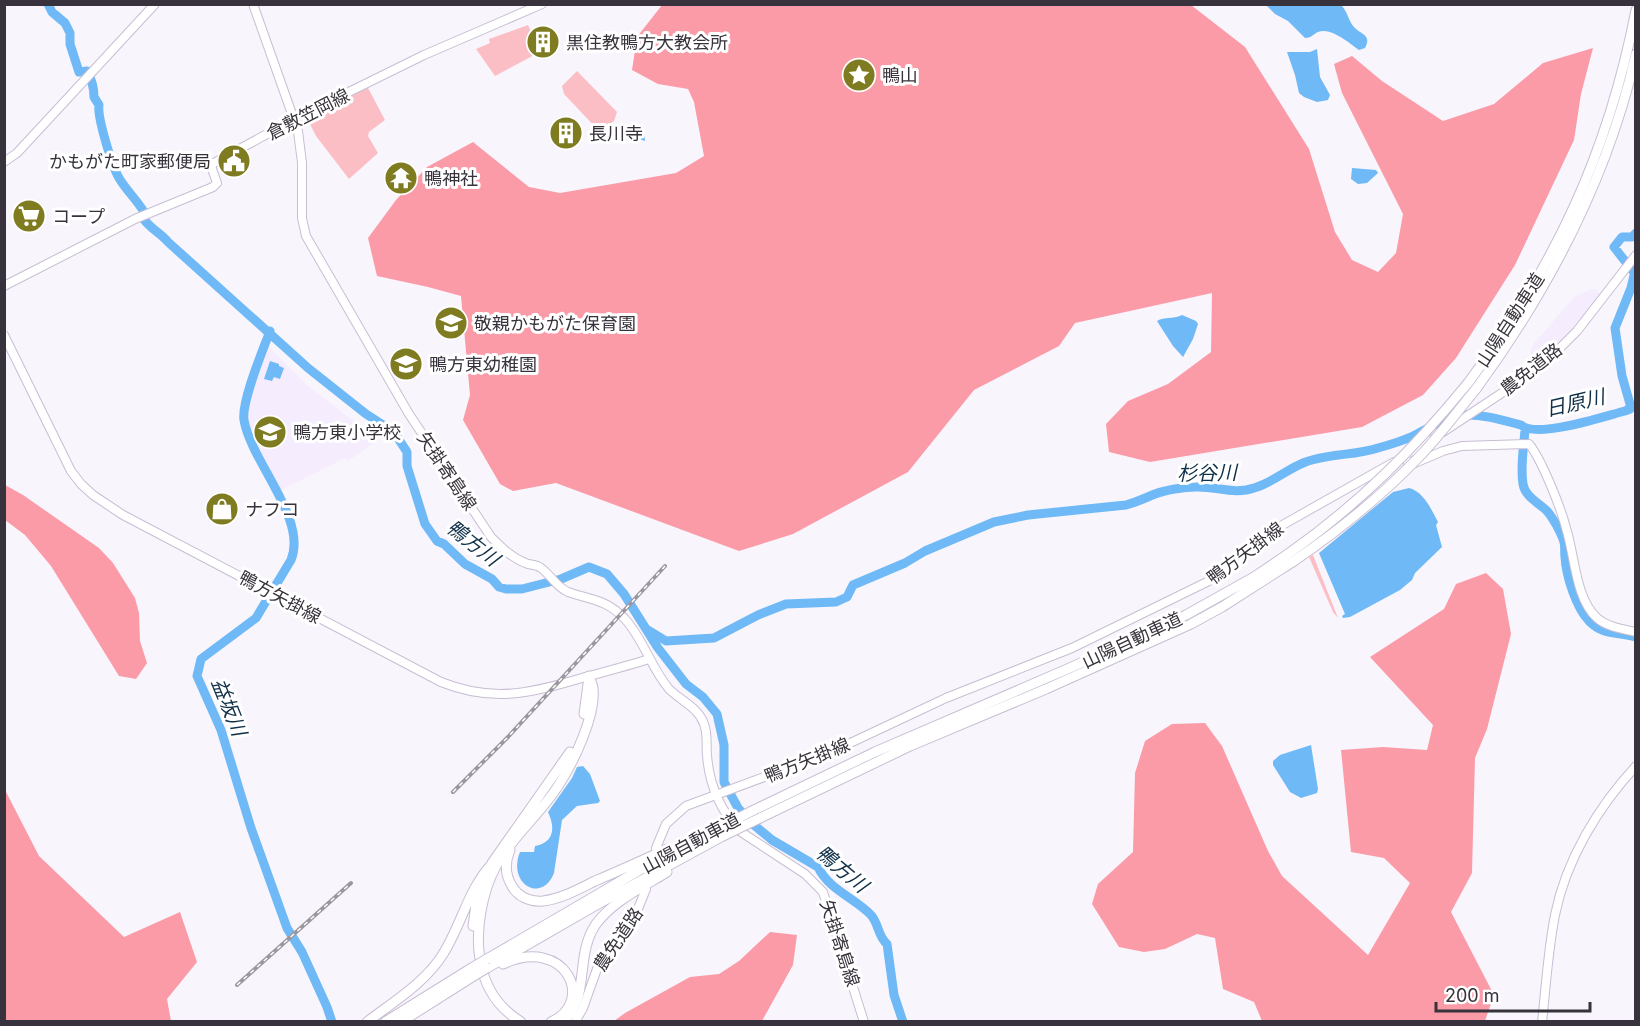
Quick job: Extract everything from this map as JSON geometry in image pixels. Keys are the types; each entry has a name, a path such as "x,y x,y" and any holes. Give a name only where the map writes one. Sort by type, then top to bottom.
{"highway":[{"name":"山陽自動車道","path":"908,742 1047,689 1220,603 1352,518 1409,467 1438,436 1472,386 1553,253 1576,204 1609,119 1626,57 1635,10"},
{"name":"山陽自動車道","path":"1472,386 1506,347 1561,257 1610,142 1635,54"},
{"name":"山陽自動車道","path":"385,1022 757,814 1011,693 1188,619"},
{"path":"521,1022 494,999 482,971 479,927 489,884 496,866 516,837 560,783 581,741 592,699 593,688 589,676"},
{"path":"510,1022 497,1011 483,990 476,972 473,954 476,905 483,881 499,850 571,752 585,710 589,676"},
{"name":"山陽自動車道","path":"488,966 578,905 696,840 720,836"},
{"path":"563,1022 576,1004 582,959 590,935 606,913 720,836"},
{"path":"516,837 508,855 506,868 508,880 522,897 543,901 572,892 671,848 696,840"},
{"path":"367,1022 424,976 442,956 474,890 491,865"},
{"path":"488,966 528,957 547,957 558,963 566,971 573,991 567,1009 551,1022"},
{"name":"山陽自動車道","path":"401,1022 471,973"}],"main road":[{"path":"4,162 17,153 155,4"},
{"name":"矢掛寄島線","path":"253,4 295,121 302,150 303,228 310,246 409,414 491,537 515,558 538,566 560,587 594,598 616,612 631,627 671,691 702,717 706,727 708,767 729,820 738,830 805,874 823,892 864,1022"},
{"name":"倉敷笠岡線","path":"4,286 149,212 213,187 217,183 211,166 214,163 424,55 542,4"},
{"name":"農免道路","path":"1403,457 1534,371 1554,354 1577,331 1635,255"},
{"name":"鴨方矢掛線","path":"4,335 62,454 81,484 93,495 123,515 456,688 481,694 510,695 539,690 649,659"},
{"path":"1442,433 1442,444 1449,449"},
{"name":"鴨方矢掛線","path":"718,793 829,753 946,698 1063,652 1194,589 1225,571 1279,527 1403,457 1415,463 1449,449 1524,443 1531,446 1566,525 1581,592 1587,606 1602,622 1635,632"},
{"path":"1542,1022 1555,914 1569,869 1582,841 1608,798 1635,766"},
{"path":"656,848 662,831 671,818 686,806 718,793"},
{"name":"農免道路","path":"575,1022 583,1008 598,966 631,926 646,889"}],"shaded area":[{"path":"662,5 1191,5 1245,47 1309,149 1335,232 1352,260 1378,272 1396,253 1403,214 1342,93 1334,64 1352,56 1382,81 1443,121 1494,104 1543,63 1593,48 1581,94 1574,140 1515,265 1456,358 1423,395 1362,427 1150,462 1109,452 1106,424 1128,401 1168,384 1211,352 1212,293 1075,323 1059,346 974,390 908,472 793,534 739,551 556,483 513,491 500,484 463,420 470,395 461,296 377,276 368,238 396,200 427,167 473,142 529,187 560,193 676,173 704,156 694,102 688,89 658,84 632,70 637,37"},
{"path":"528,25 540,52 495,76 476,49 490,43 489,39"},
{"path":"577,71 617,112 614,121 599,131 564,94 562,86"},
{"path":"367,86 385,120 369,132 368,136 378,153 349,179 316,136 307,118"},
{"path":"1591,289 1597,289 1600,295 1560,345 1529,371 1526,368 1532,346 1574,297"},
{"name":"鴨方東小学校","path":"269,347 306,384 376,439 380,439 348,461 345,458 279,491 243,422 249,395"},
{"path":"5,485 99,548 113,563 135,598 139,613 140,641 147,663 136,679 119,676 51,566 25,535 5,520"},
{"path":"1313,555 1338,618 1333,612 1309,557"},
{"path":"1486,573 1503,589 1511,634 1487,729 1475,758 1472,873 1451,912 1494,995 1485,1021 1262,1021 1254,1002 1223,989 1215,938 1197,934 1165,949 1144,952 1119,947 1092,904 1098,884 1133,852 1135,773 1145,741 1172,724 1205,723 1222,746 1268,851 1282,876 1368,955 1410,883 1384,858 1351,852 1341,750 1383,747 1427,750 1433,725 1370,657 1444,609 1456,584"},
{"path":"4,788 39,856 124,937 180,912 197,962 167,999 171,1021 5,1021"},
{"path":"770,932 797,935 793,965 762,1021 614,1021 690,977 719,974 739,961"}],"water":[{"path":"1266,5 1341,5 1353,26 1366,37 1365,48 1359,50 1340,36 1323,31 1305,38 1288,21 1275,14"},
{"path":"1317,49 1320,77 1330,95 1328,100 1317,102 1299,93 1287,52 1310,52"},
{"path":"633,123 642,129 645,141 624,134"},
{"path":"1352,168 1376,170 1378,173 1367,183 1358,184 1351,179"},
{"path":"1182,315 1198,324 1183,357 1157,321"},
{"path":"270,361 284,368 280,379 274,377 272,381 264,379"},
{"path":"1409,488 1423,497 1433,512 1438,522 1436,525 1442,547 1400,590 1350,617 1343,618 1345,614 1319,553 1393,492"},
{"path":"1311,745 1318,789 1317,793 1301,798 1290,792 1273,765 1273,761 1280,755"},
{"path":"583,766 590,774 600,801 577,806 562,820 554,873 549,882 542,887 528,886 518,873 517,863 520,852 534,852 535,846 542,844 550,837 552,823 548,812 577,767"}],"waterway":[{"name":"鴨方川","path":"48,4 52,12 65,23 70,33 70,44 79,72 87,71 90,77 116,172 144,212 143,218 146,222 308,368 366,414 394,432 407,452 407,466 425,524 437,541 444,544 465,564 492,579 499,587 506,589 522,589 561,579 589,567 607,574 624,594 658,648 686,684 703,697 717,714 724,745 724,782 738,808 748,820 772,840 818,867 835,888 865,909 874,919 887,944 894,995 903,1022"},
{"path":"1632,270 1614,247 1622,237 1632,237 1636,233"},
{"name":"杉谷川","path":"648,630 666,641 714,638 758,615 786,604 836,602 847,597 853,585 994,522 1028,515 1126,505 1180,488 1247,490 1261,486 1303,463 1387,446 1456,416 1485,416 1529,429 1541,429 1572,425 1625,411 1630,409 1630,404 1622,376 1615,328 1631,288 1636,267"},
{"name":"益坂川","path":"270,331 249,389 244,420 257,454 292,527 294,544 291,560 256,618 201,659 197,676 221,730 251,828 287,928 302,952 332,1022"},
{"name":"杉谷川","path":"1525,429 1522,470 1524,489 1547,511 1560,532 1570,582 1580,608 1595,626 1612,633 1636,637"}],"railway":[{"path":"453,792 508,737 665,566"},
{"path":"237,985 351,883"}],"place":[{"name":"黒住教鴨方大教会所","path":"543,42"},
{"name":"鴨山","path":"859,75"},
{"name":"長川寺","path":"566,133"},
{"name":"かもがた町家郵便局","path":"234,161"},
{"name":"鴨神社","path":"401,178"},
{"name":"コープ","path":"29,216"},
{"name":"敬親かもがた保育園","path":"451,323"},
{"name":"鴨方東幼稚園","path":"406,364"},
{"name":"鴨方東小学校","path":"270,432"},
{"name":"ナフコ","path":"222,509"}],"water label":[{"name":"日原川","path":"1575,403"}]}
